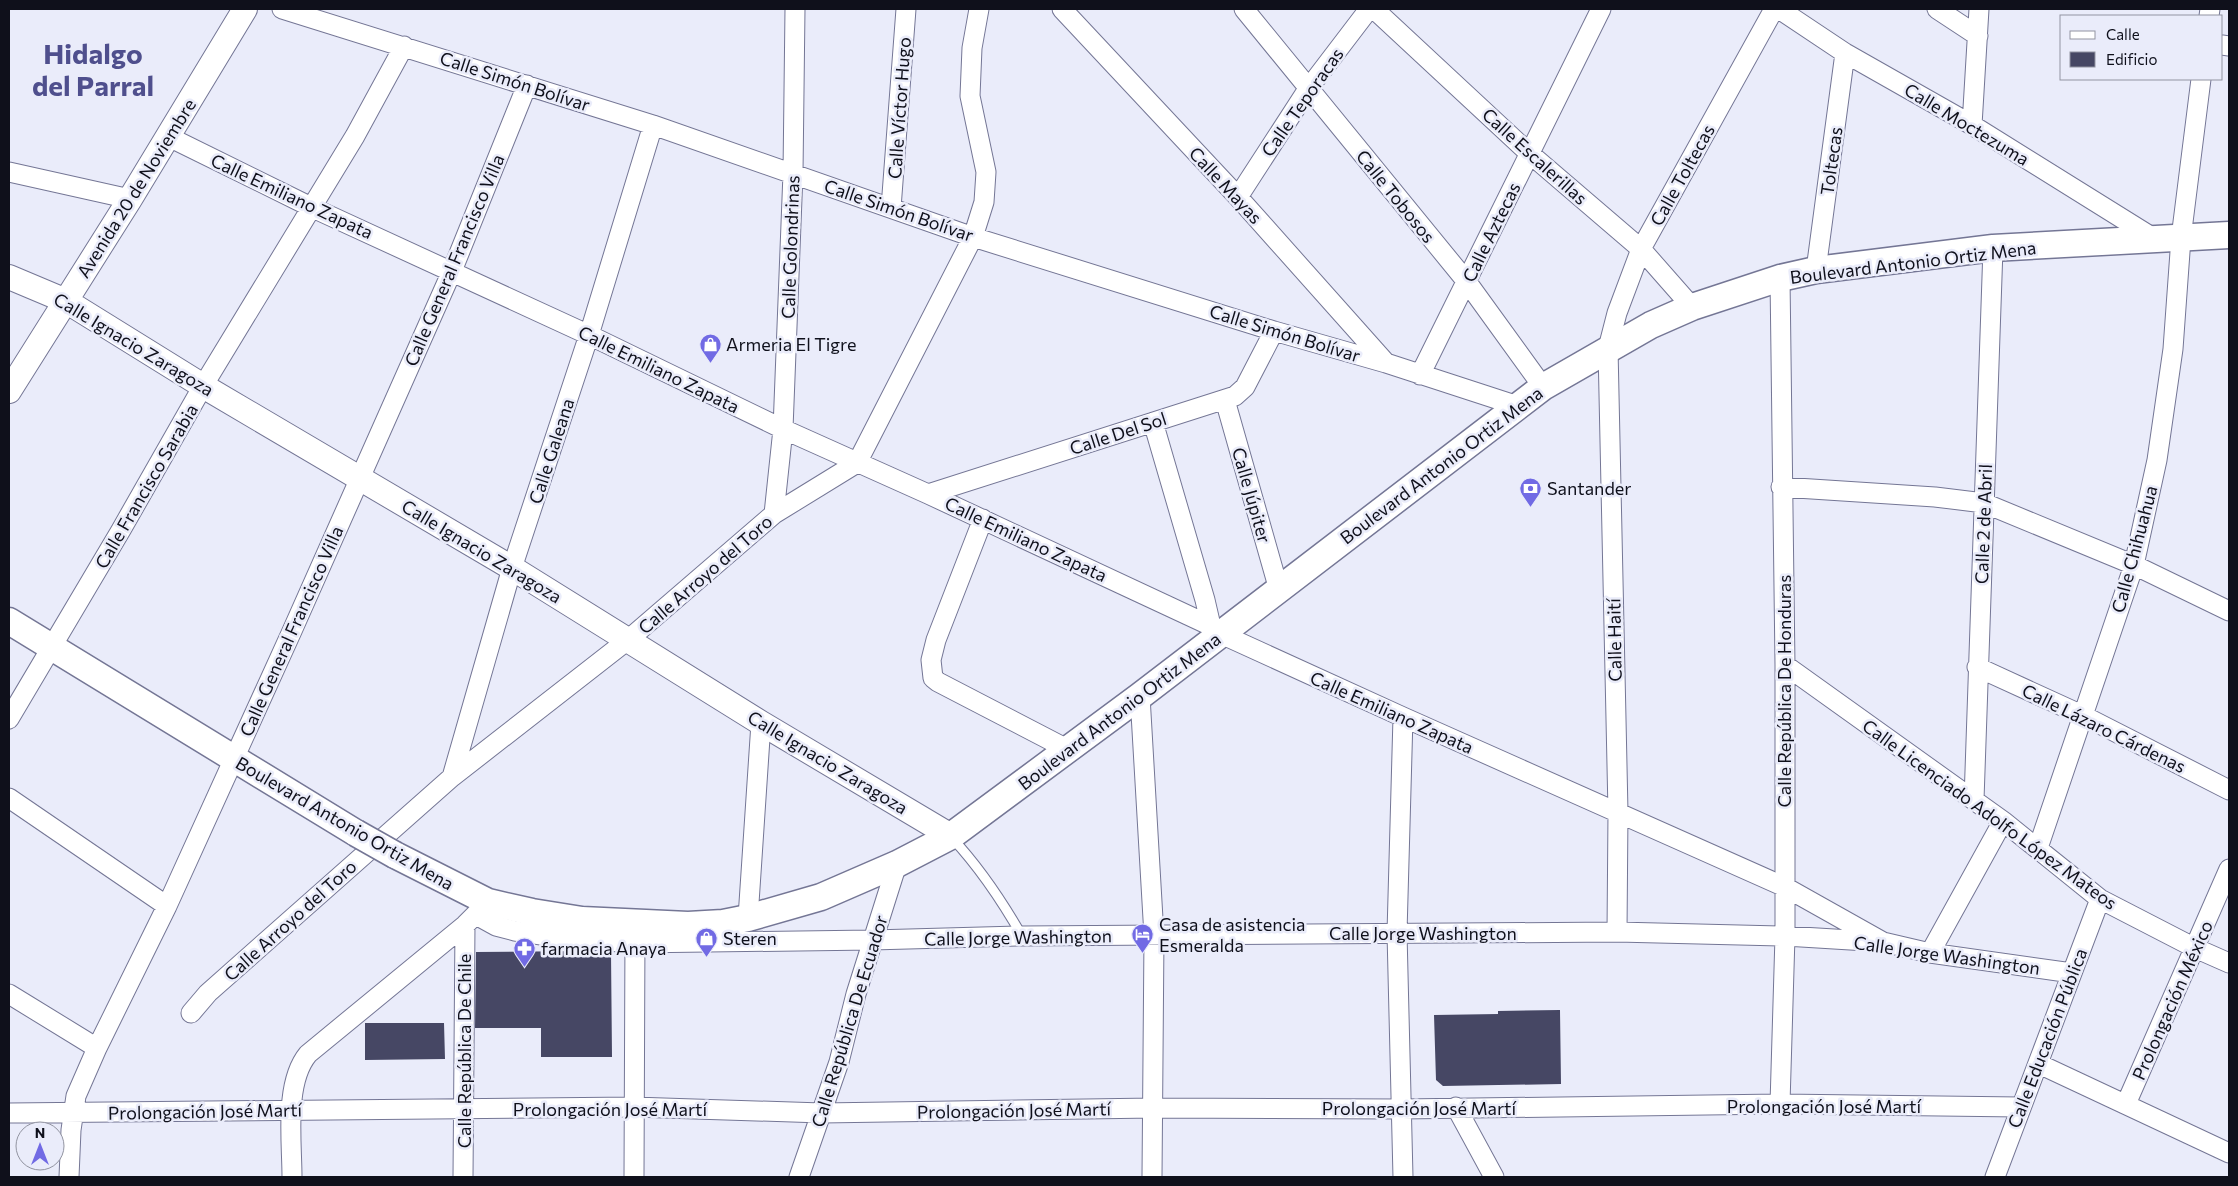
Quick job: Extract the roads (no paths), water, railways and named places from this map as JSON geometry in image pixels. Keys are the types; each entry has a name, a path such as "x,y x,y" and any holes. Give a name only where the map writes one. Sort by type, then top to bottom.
{"main road":[{"name":"Boulevard Antonio Ortiz Mena","path":"9,620 234,759 395,855 476,914 532,912 582,920 634,933 688,925 723,923 748,918 821,897 898,864 951,836 1140,696 1216,630 1279,590 1543,387 1651,325 1692,307 1780,278 1816,270 1994,248 2229,235"}],"street":[{"name":"Avenida 20 de Noviembre","path":"11,384 130,199 245,9"},
{"name":"Calle Simón Bolívar","path":"282,9 653,125 974,237 1518,406"},
{"name":"Calle Golondrinas","path":"774,514 783,429 793,173 796,9"},
{"name":"Calle Víctor Hugo","path":"891,208 906,9"},
{"path":"857,463 974,237 984,202 986,172 970,96 972,48 978,9"},
{"name":"Calle Mayas","path":"1062,9 1238,197 1386,364"},
{"name":"Calle Tobosos","path":"1244,9 1467,282 1543,387"},
{"name":"Calle Teporacas","path":"1238,197 1308,89 1369,9"},
{"name":"Calle Escalerillas","path":"1374,9 1529,153 1641,249 1692,307"},
{"name":"Calle Aztecas","path":"1420,375 1601,9"},
{"name":"Calle Toltecas","path":"1608,348 1617,313 1641,249 1774,9"},
{"name":"Calle Moctezuma","path":"1779,9 1845,53 1972,125 2155,239"},
{"path":"1937,9 1978,36"},
{"path":"1972,125 1979,9"},
{"name":"Calle Francisco Sarabia","path":"9,719 203,386 313,208 404,46"},
{"name":"Toltecas","path":"1816,270 1845,53"},
{"name":"Calle Chihuahua","path":"2038,848 2134,565 2157,460 2173,349 2181,238 2201,80"},
{"name":"Calle General Francisco Villa","path":"69,1177 72,1113 76,1096 97,1048 167,906 234,759 452,270 527,85"},
{"name":"Calle Galeana","path":"452,777 512,568 589,335 653,125"},
{"name":"Calle Emiliano Zapata","path":"168,137 313,208 452,270 783,429 983,519 1403,717 1785,887 1883,942"},
{"path":"9,172 130,199"},
{"name":"Calle 2 de Abril","path":"1974,800 1977,667 1994,248"},
{"name":"Calle Ignacio Zaragoza","path":"9,277 66,301 203,386 512,568 629,639 761,723 951,836"},
{"name":"Calle República De Honduras","path":"1780,278 1781,487 1785,665 1785,936 1780,1104"},
{"name":"Calle Del Sol","path":"928,494 1235,396 1245,387 1274,331"},
{"name":"Calle Haití","path":"1608,348 1618,812 1617,932"},
{"name":"Calle Júpiter","path":"1225,400 1279,590"},
{"path":"1153,422 1216,630"},
{"name":"Calle Arroyo del Toro","path":"191,1013 208,993 452,777 629,639 774,514 857,463"},
{"path":"1781,487 1935,496 1984,503 2134,565 2229,611"},
{"path":"983,519 936,640 931,660 933,678 1069,750"},
{"name":"Calle Licenciado Adolfo López Mateos","path":"1785,665 2003,821 2100,899 2195,948 2229,963"},
{"name":"Calle Lázaro Cárdenas","path":"1977,667 2084,716 2229,790"},
{"path":"1140,696 1154,936 1152,1177"},
{"path":"1403,717 1397,933 1403,1177"},
{"path":"748,918 761,723"},
{"path":"9,798 167,906"},
{"path":"1930,953 2003,821"},
{"name":"Calle República De Ecuador","path":"799,1177 839,1062 872,940 898,864"},
{"name":"Prolongación México","path":"2126,1104 2229,869"},
{"name":"Calle Educación Pública","path":"1995,1177 2020,1107 2040,1064 2100,899"},
{"path":"292,1177 292,1110 296,1074 301,1062 308,1054 476,914"},
{"name":"Calle República De Chile","path":"463,1177 463,1110 476,914"},
{"name":"Calle Jorge Washington","path":"634,933 872,940 1022,936 1617,932 1785,936 1883,942 1930,953 2072,973"},
{"path":"634,933 634,1177"},
{"path":"9,994 97,1048"},
{"path":"2040,1064 2229,1153"},
{"name":"Prolongación José Martí","path":"9,1113 633,1108 822,1113 1154,1108 1402,1109 1780,1104 2020,1107"},
{"path":"1456,1108 1494,1177"}],"lane":[{"path":"951,836 976,864 1004,904 1022,936"}],"place":[{"name":"Armeria El Tigre","path":"710,363"},
{"name":"Santander","path":"1531,507"},
{"name":"Casa de asistencia Esmeralda","path":"1143,953"},
{"name":"Steren","path":"707,957"},
{"name":"farmacia Anaya","path":"525,967"}],"district":[{"name":"Hidalgo del Parral","path":"93,69"}]}
